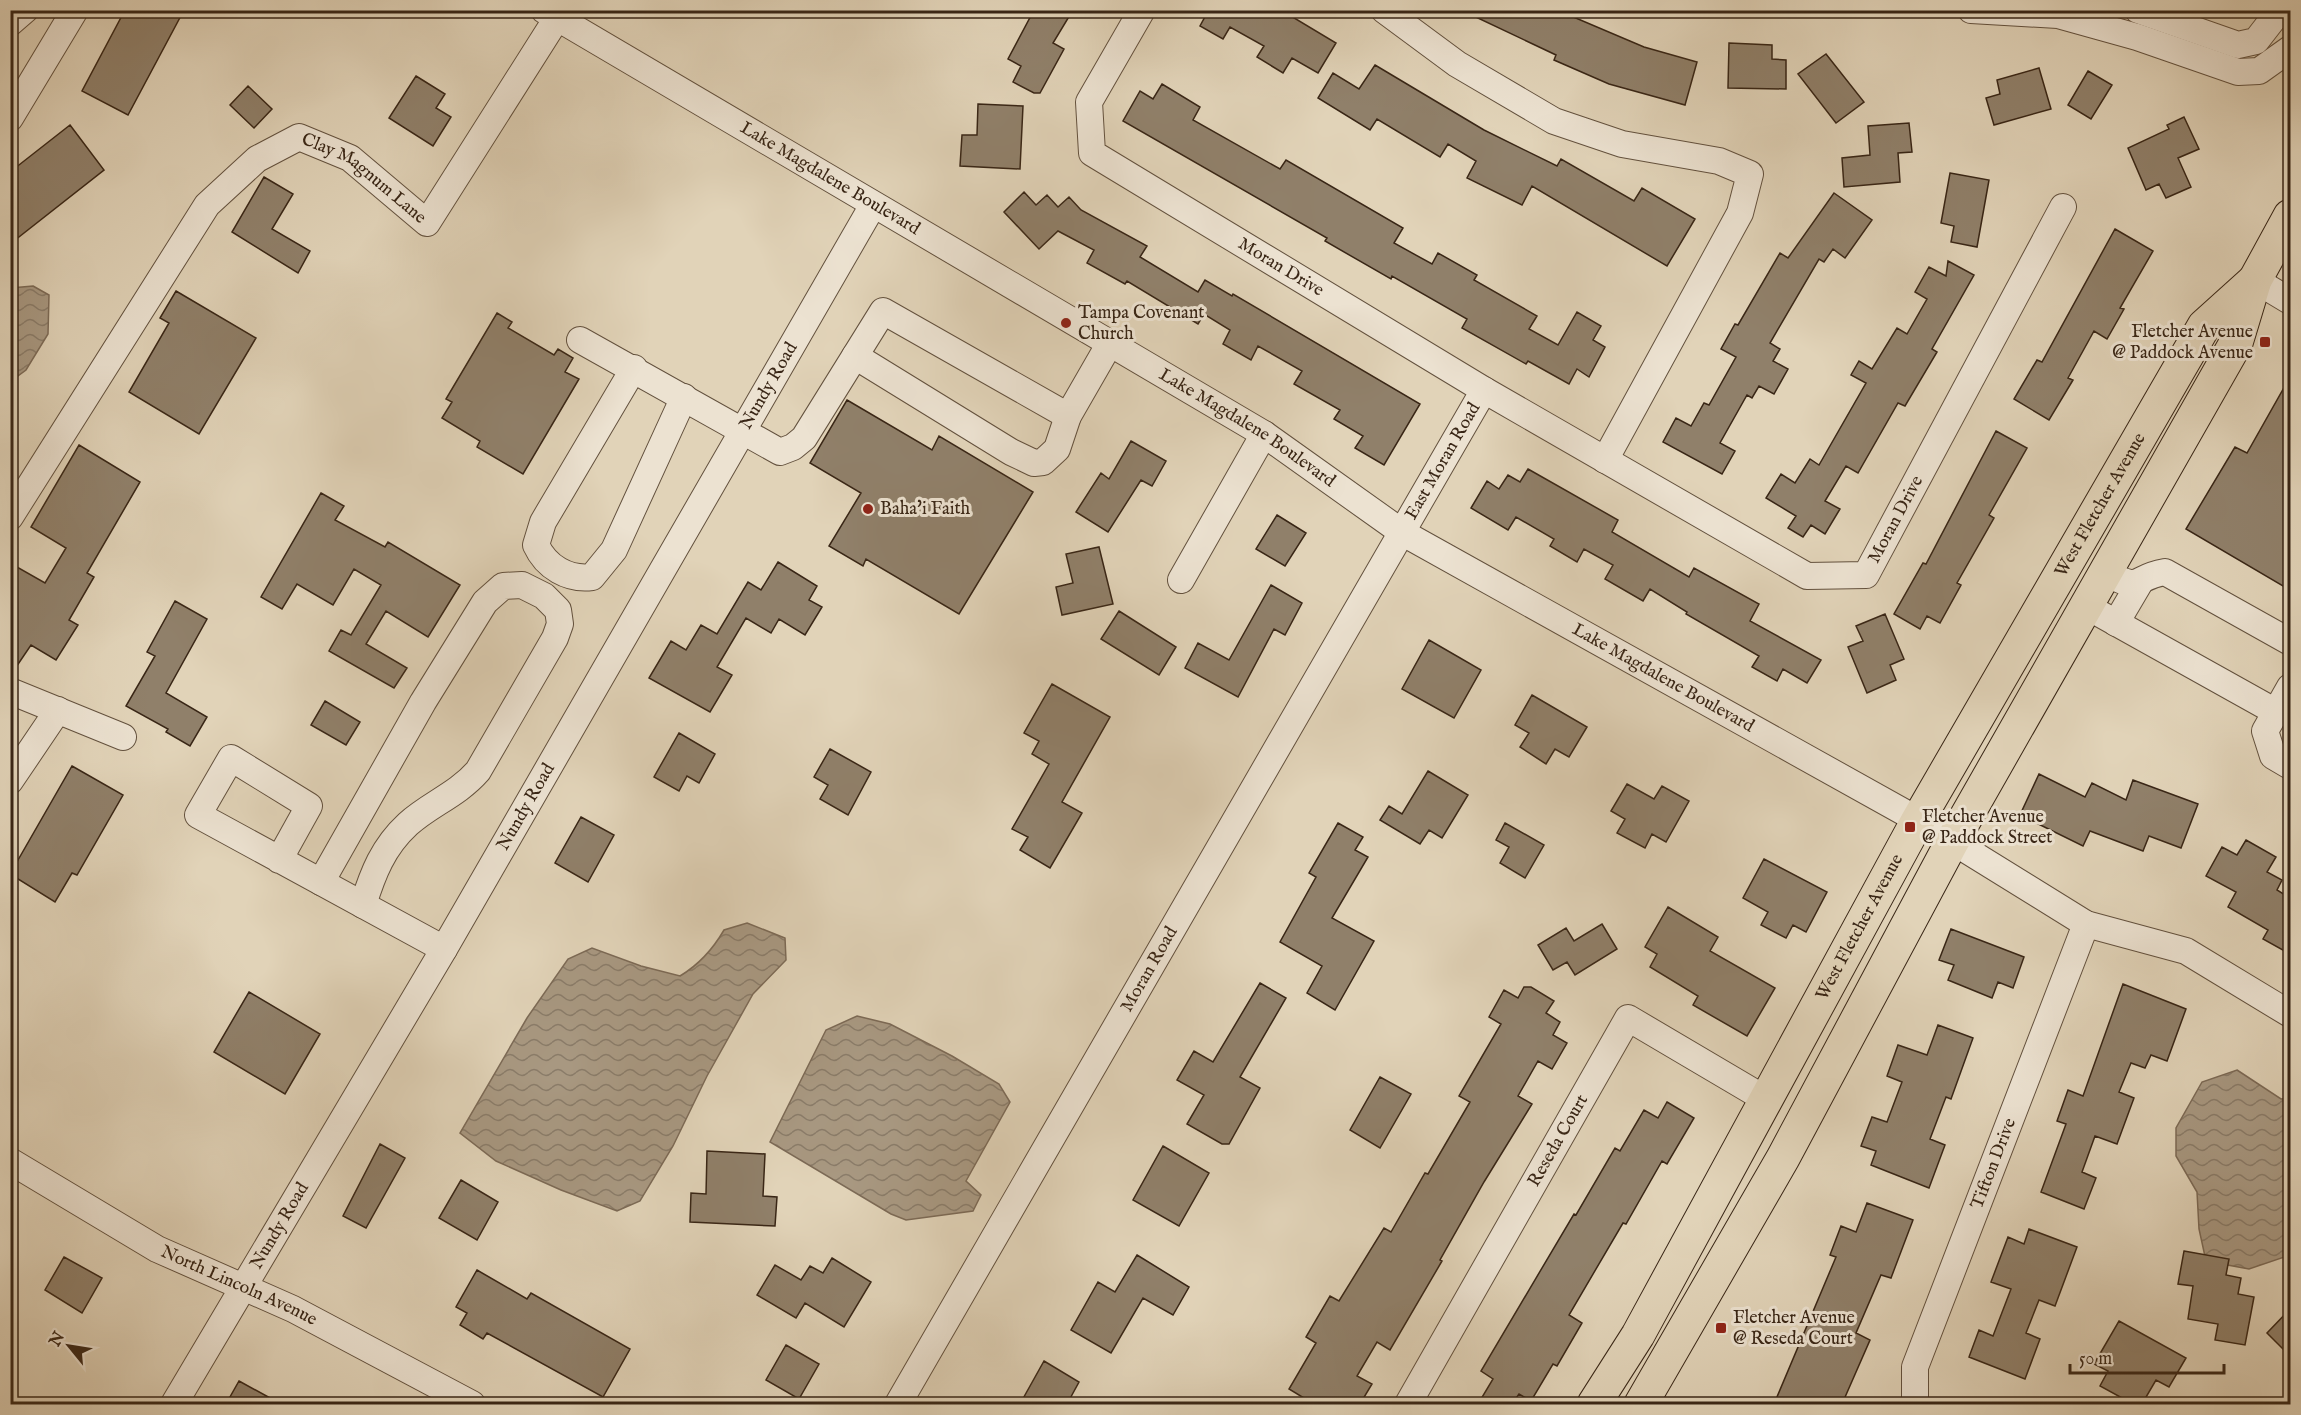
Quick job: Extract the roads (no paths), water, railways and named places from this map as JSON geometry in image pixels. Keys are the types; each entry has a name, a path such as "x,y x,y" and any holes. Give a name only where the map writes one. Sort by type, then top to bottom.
{"main road":[{"name":"West Fletcher Avenue","path":"1641,1404 1783,1158 1953,840 2236,343 2255,280 2290,216"},
{"name":"West Fletcher Avenue","path":"1594,1404 1638,1335 1918,820 2204,326 2255,280"}],"street":[{"path":"10,23 25,10"},
{"path":"10,118 75,10"},
{"name":"Moran Drive","path":"1142,10 1089,102 1092,153 1484,390 1807,576 1866,575 2063,207"},
{"path":"1384,10 1457,64 1554,121 1622,144 1719,161 1750,174 1740,213 1605,460"},
{"path":"1971,10 2058,15 2137,37 2238,72 2259,71 2290,49"},
{"path":"2138,10 2238,45 2256,41 2280,10"},
{"name":"Lake Magdalene Boulevard","path":"550,14 1264,434 1403,534 1953,840"},
{"name":"Clay Magnum Lane","path":"10,517 207,205 257,159 299,136 350,158 427,223 550,14"},
{"name":"Nundy Road","path":"174,1404 444,949 873,205"},
{"path":"2255,280 2290,301"},
{"path":"580,340 634,368 780,452 804,438 883,310 1068,416"},
{"path":"855,356 1011,452 1034,463 1044,462 1057,449 1068,416 1110,343"},
{"path":"634,368 543,522 536,545 542,557 557,569 576,579 592,577 614,550 684,397"},
{"name":"East Moran Road","path":"1403,534 1484,390"},
{"path":"1181,580 1264,434"},
{"name":"Moran Road","path":"898,1404 1403,534"},
{"path":"2116,623 2139,584 2153,574 2164,572 2290,642"},
{"path":"2105,573 2127,584 2139,584"},
{"path":"321,882 423,702 485,602 503,586 522,585 544,596 558,610 560,624 555,638 478,771 465,787 409,823 385,850 374,869 363,905"},
{"path":"2086,606 2276,712"},
{"path":"2290,687 2265,731 2272,756 2290,766"},
{"path":"10,691 123,737"},
{"path":"10,781 58,710"},
{"path":"1953,840 2086,924 2186,951 2290,1014"},
{"path":"279,860 444,949"},
{"name":"Tifton Drive","path":"1915,1404 1915,1368 2086,924"},
{"name":"Reseda Court","path":"1408,1404 1628,1018 1767,1100"},
{"name":"North Lincoln Avenue","path":"10,1161 157,1249 293,1309 472,1404"}],"water":[{"path":"33,286 49,295 48,334 26,370 11,381 11,288"},
{"path":"747,923 785,938 786,960 753,994 707,1076 673,1146 640,1201 617,1211 561,1190 496,1161 460,1133 527,1018 568,959 592,948 641,966 680,976 705,956 724,930"},
{"path":"857,1016 890,1024 952,1056 999,1084 1010,1102 966,1181 981,1195 973,1211 906,1220 891,1214 770,1142 826,1030"},
{"path":"2237,1070 2281,1099 2290,1098 2290,1255 2249,1269 2206,1261 2199,1229 2197,1192 2176,1156 2176,1128 2202,1082"}],"place":[{"name":"Tampa Covenant Church","path":"1066,323"},
{"name":"Fletcher Avenue @ Paddock Avenue","path":"2265,342"},
{"name":"Baha'i Faith","path":"868,509"},
{"name":"Fletcher Avenue @ Paddock Street","path":"1910,827"},
{"name":"Fletcher Avenue @ Reseda Court","path":"1721,1328"}]}
